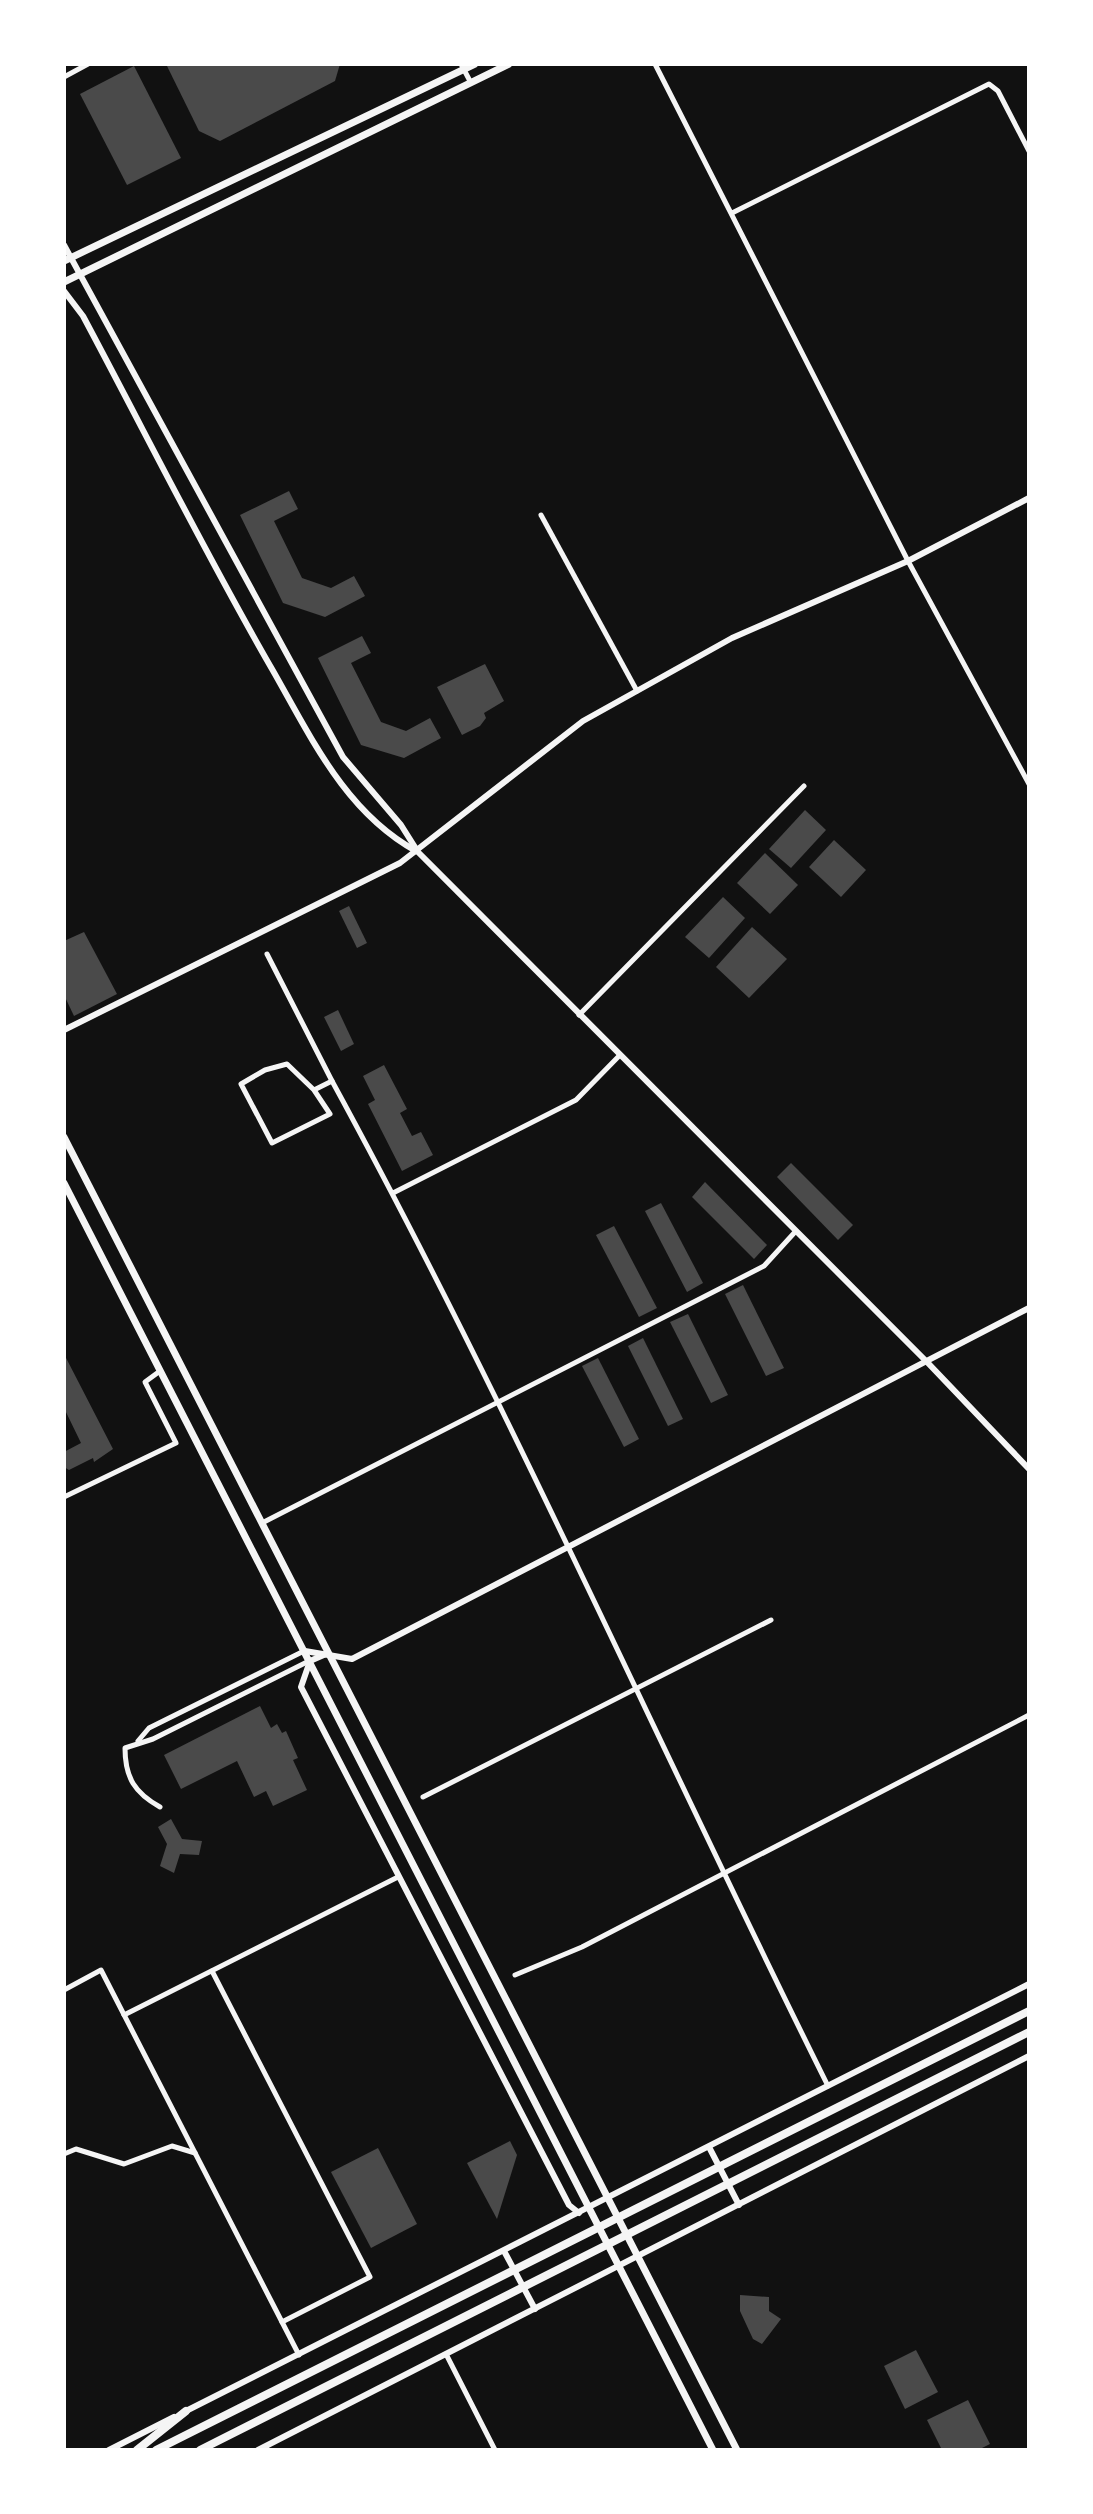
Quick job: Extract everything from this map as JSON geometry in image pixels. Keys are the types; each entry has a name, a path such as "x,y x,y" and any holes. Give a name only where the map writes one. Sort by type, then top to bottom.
{"highway":[{"path":"156,2450 1029,2011"},
{"path":"200,2450 1029,2032"},
{"path":"137,2450 186,2411"}],"main road":[{"path":"67,259 462,67 475,64"},
{"path":"64,282 509,64"},
{"path":"64,1137 737,2450"},
{"path":"64,1183 713,2450"}],"street":[{"path":"64,77 88,64"},
{"path":"655,64 908,561 1029,784"},
{"path":"462,67 471,83"},
{"path":"732,213 989,84 998,91 1029,151"},
{"path":"64,245 67,259 79,274 343,757 401,825 418,852 927,1362 1029,1469"},
{"path":"64,291 83,316 247,627 318,751 354,801 387,835 418,852"},
{"path":"64,1030 418,852 583,721 732,638 908,561 1029,498"},
{"path":"541,515 637,691"},
{"path":"579,1015 804,786"},
{"path":"267,954 393,1193 571,1547 722,1873 828,2086"},
{"path":"393,1193 576,1100 619,1056"},
{"path":"287,1064 314,1090 330,1114 272,1143 241,1084 265,1070 287,1064"},
{"path":"314,1090 332,1081"},
{"path":"262,1523 764,1266 795,1232"},
{"path":"138,1741 149,1728 305,1651 352,1659 1029,1308"},
{"path":"64,1497 176,1443 145,1382 160,1371"},
{"path":"423,1797 771,1620"},
{"path":"160,1807 139,1795 128,1775 125,1748 138,1741 153,1739 329,1653"},
{"path":"310,1661 301,1687 569,2205 579,2213"},
{"path":"515,1975 582,1947 1029,1715"},
{"path":"124,2015 398,1877"},
{"path":"64,1990 101,1970 299,2355"},
{"path":"212,1971 370,2277 282,2322"},
{"path":"109,2450 1029,1984"},
{"path":"258,2450 639,2258 1029,2056"},
{"path":"64,2154 76,2149 124,2164 172,2146 195,2153"},
{"path":"709,2147 739,2205"},
{"path":"504,2251 535,2309"},
{"path":"446,2354 495,2450"}],"building":[{"path":"166,64 340,64 335,81 220,141 199,131"},
{"path":"134,66 181,158 127,185 80,94"},
{"path":"289,491 298,509 274,521 302,578 331,588 354,576 365,596 325,617 283,603 240,515"},
{"path":"362,636 371,653 351,663 381,722 406,731 430,718 441,738 404,758 361,745 318,658"},
{"path":"485,664 504,701 484,713 486,718 480,726 462,735 437,687"},
{"path":"805,810 826,830 791,868 769,849"},
{"path":"834,840 866,870 841,897 809,867"},
{"path":"765,853 798,885 770,914 737,883"},
{"path":"723,897 745,918 709,958 685,937"},
{"path":"349,906 367,943 357,948 339,911"},
{"path":"752,927 787,959 749,998 716,967"},
{"path":"84,932 117,994 74,1016 64,995 64,941"},
{"path":"338,1010 354,1044 341,1051 324,1017"},
{"path":"384,1065 407,1109 400,1113 412,1136 421,1132 433,1155 402,1171 368,1104 375,1100 363,1076"},
{"path":"791,1163 853,1225 838,1240 777,1177"},
{"path":"705,1182 767,1245 754,1259 692,1197"},
{"path":"661,1203 703,1283 687,1292 645,1211"},
{"path":"614,1226 657,1308 639,1317 596,1235"},
{"path":"743,1285 784,1368 766,1376 725,1294"},
{"path":"688,1314 728,1395 711,1403 670,1322"},
{"path":"643,1338 683,1419 668,1426 628,1346"},
{"path":"64,1354 113,1449 94,1462 93,1458 69,1470 64,1467 64,1452 81,1443 64,1408"},
{"path":"598,1358 639,1439 624,1447 582,1366"},
{"path":"260,1706 271,1728 277,1724 282,1733 286,1731 298,1758 293,1760 307,1790 273,1806 266,1791 254,1797 237,1761 181,1789 164,1755"},
{"path":"171,1819 182,1839 202,1841 199,1855 180,1854 174,1873 160,1866 167,1844 158,1827"},
{"path":"510,2141 517,2155 497,2219 467,2163"},
{"path":"378,2148 417,2224 371,2248 331,2172"},
{"path":"740,2295 769,2297 769,2311 781,2319 762,2344 753,2339 740,2311"},
{"path":"916,2350 938,2392 905,2409 884,2366"},
{"path":"968,2400 990,2444 978,2450 942,2450 927,2420"}]}
